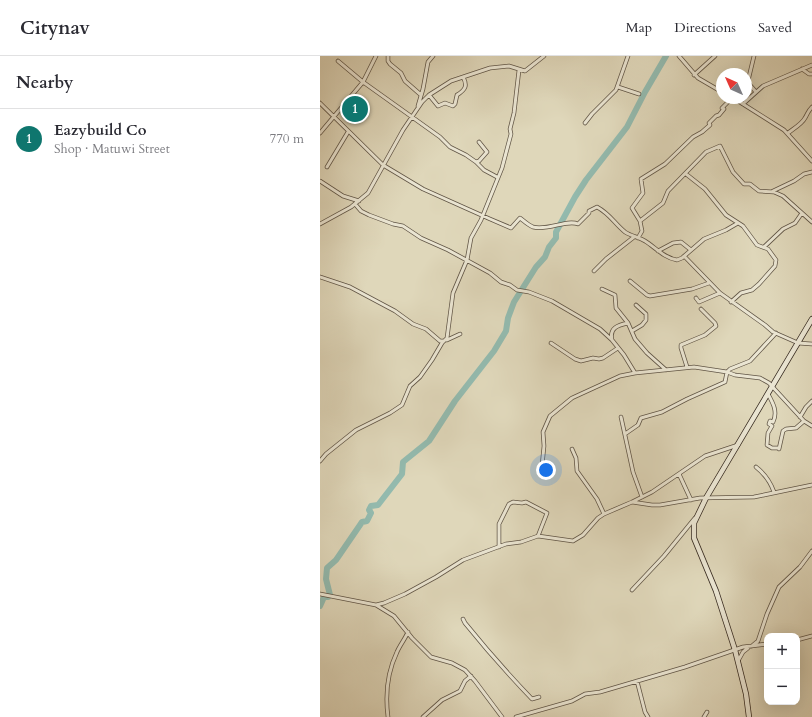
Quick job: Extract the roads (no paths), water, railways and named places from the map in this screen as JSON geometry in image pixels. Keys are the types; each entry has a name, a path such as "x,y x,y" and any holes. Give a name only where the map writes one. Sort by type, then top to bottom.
{"street":[{"path":"320,133 363,82 376,56"},
{"path":"388,56 388,61 390,64 401,73 405,81 421,95"},
{"path":"417,109 427,73 428,62 433,56"},
{"path":"320,224 355,204 368,193 412,116 429,95 447,82 487,69 512,66 523,72 527,71 544,56"},
{"path":"585,123 618,87 624,64 628,56"},
{"path":"679,56 694,75 716,89"},
{"path":"694,75 715,56"},
{"path":"754,56 748,81 756,92"},
{"path":"338,61 363,82 440,137 450,147 466,155 484,170 497,177"},
{"path":"752,96 770,83 812,65"},
{"path":"802,69 809,74 812,74"},
{"path":"320,461 326,454 356,430 390,413 402,405 410,386 420,377 448,334 452,293 467,260 471,238 502,168 511,134 510,129 514,113 519,70"},
{"path":"429,95 438,106 445,104 453,106 457,95 464,91 466,87 463,77"},
{"path":"618,87 639,94"},
{"path":"320,102 348,132 383,165 423,189 511,228 520,218 533,227 547,227 573,222 578,224 589,213 589,211 597,207 606,212 624,231 674,260 684,256 704,239 726,230 738,223"},
{"path":"638,238 642,231 640,221 632,208 643,193 642,179 665,164 693,137 710,125 709,123 719,115 724,109 722,108 726,104"},
{"path":"743,104 788,133 812,161"},
{"path":"788,133 805,118 807,112 812,107"},
{"path":"327,167 348,132"},
{"path":"476,162 479,161 486,152 479,142"},
{"path":"640,221 663,203 668,191 706,152 720,146 733,172 744,184 750,184 761,192 771,191 794,181 804,174 812,172"},
{"path":"686,174 705,189 726,215 747,230 757,245 768,249 774,256 776,263 775,266 759,284 752,290 741,293 731,302"},
{"path":"320,181 343,196 359,201"},
{"path":"771,191 788,200 812,222"},
{"path":"355,204 364,213 393,224 403,226 421,238 490,272 501,282 517,290 529,292 552,301 600,329 612,340 635,373"},
{"path":"796,223 802,213"},
{"path":"764,248 783,230 808,218"},
{"path":"594,271 634,236"},
{"path":"658,251 673,243 681,242 691,250"},
{"path":"684,256 720,293 773,332 798,343 812,344"},
{"path":"320,277 350,287 395,311 413,324 426,329 440,341 444,341 460,334"},
{"path":"630,281 650,296 692,289 710,283"},
{"path":"602,289 615,294 616,308 628,323 639,343 666,370"},
{"path":"696,298 699,302 720,293"},
{"path":"632,331 642,325 646,320 646,314 636,305"},
{"path":"687,367 681,348 682,345 705,335 716,326 716,323 701,309"},
{"path":"632,590 659,561 695,517 812,319"},
{"path":"612,340 611,333 615,327 628,323"},
{"path":"625,434 638,425 641,418 662,412 723,383 726,379 727,372 730,369 750,361 776,333"},
{"path":"551,343 575,359 582,361 592,358 603,358 618,348"},
{"path":"542,466 544,446 543,432 550,416 572,398 620,376 635,373 687,367 727,372 735,375 767,380 804,421 812,426"},
{"path":"768,394 775,412 773,422 770,421 772,426 768,433 767,445 779,449 783,431 786,429 796,428 804,421"},
{"path":"800,416 812,401"},
{"path":"621,417 633,472 642,497"},
{"path":"376,605 392,600 424,584 462,560 499,546 521,542 538,536 573,541 582,535 598,518 604,514 642,497 705,456 738,445"},
{"path":"572,449 576,458 576,471 597,499 604,514"},
{"path":"756,467 768,478 774,492"},
{"path":"679,474 691,500"},
{"path":"632,502 660,505 706,498 754,497 812,485"},
{"path":"499,546 499,524 509,504 513,502 526,502 547,513 538,536"},
{"path":"695,517 693,528 696,543 716,591 735,650 746,694 749,717"},
{"path":"738,661 743,652 758,641 779,586 800,567 812,551"},
{"path":"320,594 376,605 394,616 431,656 456,664 465,670 502,717"},
{"path":"463,619 485,648 532,699 539,697"},
{"path":"388,717 386,696 388,676 397,652 408,632"},
{"path":"800,639 812,636"},
{"path":"516,717 572,701 585,694 600,692 685,667 735,650 764,644"},
{"path":"423,717 442,700 460,691 465,681 471,676"},
{"path":"637,681 645,712 648,717"},
{"path":"704,717 707,712"}],"waterway":[{"path":"330,595 326,579 327,568 336,560 362,522 367,521 371,513 369,510 371,506 378,505 402,474 403,462 429,441 455,401 494,351 506,331 508,318 514,302 536,267 545,257 549,247 556,238 556,232 575,197 586,180 627,127 666,56"},
{"path":"320,606 324,597 328,597"}],"place":[{"name":"Eazybuild Co","path":"355,109"}]}
